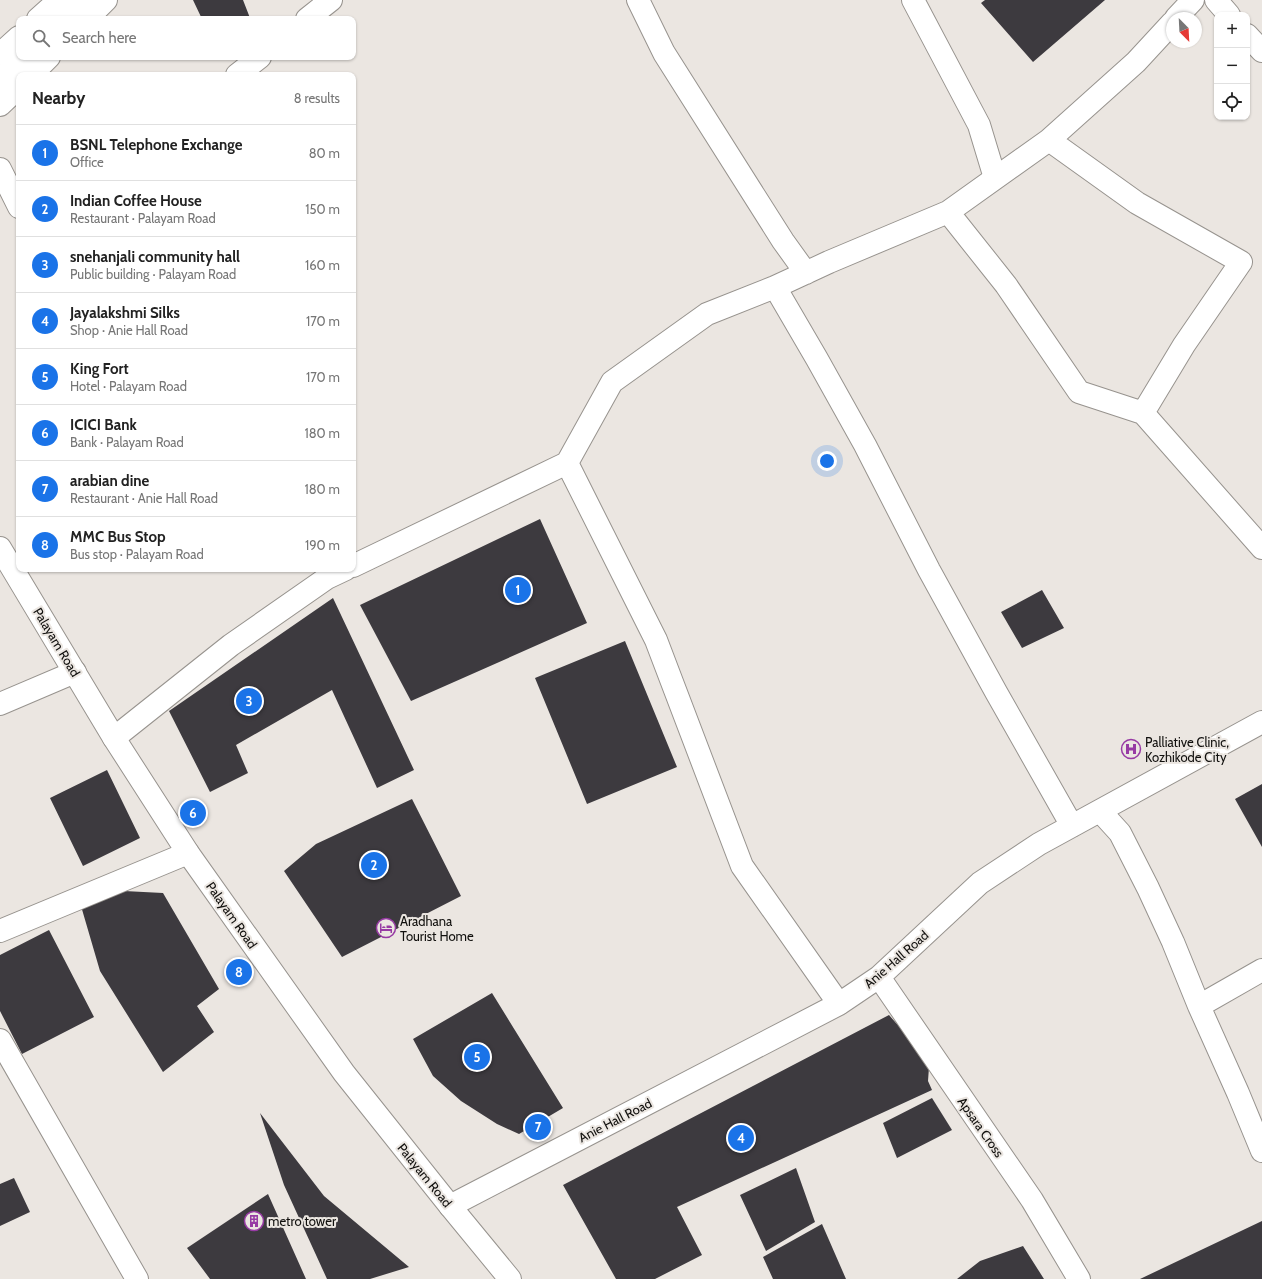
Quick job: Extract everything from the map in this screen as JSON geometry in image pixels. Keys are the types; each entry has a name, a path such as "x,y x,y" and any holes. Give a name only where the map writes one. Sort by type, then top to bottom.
{"street":[{"path":"41,16 59,0"},
{"path":"64,16 80,0"},
{"path":"90,16 106,0"},
{"path":"312,16 331,0"},
{"path":"638,0 664,53 806,273"},
{"path":"913,0 979,125 995,178"},
{"path":"1182,12 1193,0"},
{"path":"1216,0 1226,12"},
{"path":"356,565 567,463 612,382 708,314 775,288 806,273 948,212 1049,140 1136,62 1166,30"},
{"path":"1250,38 1262,51"},
{"path":"0,54 16,39"},
{"path":"0,80 20,60"},
{"path":"34,72 46,60"},
{"path":"241,72 256,60"},
{"path":"0,105 16,89"},
{"path":"1049,140 1137,203 1240,262 1184,345 1143,413"},
{"path":"0,169 16,201"},
{"path":"948,212 1006,285 1079,392 1143,413 1262,548"},
{"path":"775,288 817,358 862,438 929,570 1072,826"},
{"path":"567,463 656,640 742,866 839,1004"},
{"name":"Palayam Road","path":"0,548 114,738 188,852 344,1073 510,1279"},
{"path":"114,738 231,645 330,572"},
{"path":"0,704 75,672"},
{"name":"Anie Hall Road","path":"450,1206 839,1004 879,977 980,883 1039,844 1262,722"},
{"path":"1100,811 1120,833 1173,942 1199,1006 1262,1150"},
{"path":"0,931 188,852"},
{"path":"1199,1006 1262,970"},
{"name":"Apsara Cross","path":"879,977 1032,1200 1080,1279"},
{"path":"0,1040 137,1279"}],"building":[{"path":"193,0 243,0 249,16 201,16"},
{"path":"985,0 1105,0 1033,62 981,3"},
{"path":"540,519 587,623 411,701 360,605"},
{"path":"1042,590 1064,628 1022,648 1001,612"},
{"path":"333,598 414,770 377,788 332,690 236,745 248,773 210,792 169,711"},
{"path":"625,641 677,767 587,804 535,678"},
{"path":"107,770 140,838 83,866 50,798"},
{"path":"1262,784 1262,847 1235,799"},
{"path":"412,799 461,896 342,957 284,871 316,844"},
{"path":"124,891 163,893 219,989 197,1006 214,1032 163,1072 100,971 81,906"},
{"path":"49,930 94,1017 22,1054 0,1011 0,955"},
{"path":"492,993 563,1108 519,1134 497,1124 461,1101 433,1076 413,1039"},
{"path":"889,1015 896,1023 911,1033 929,1067 928,1081 932,1090 677,1207 702,1255 655,1279 616,1279 563,1185"},
{"path":"932,1098 952,1130 897,1158 883,1123"},
{"path":"260,1113 324,1196 409,1267 370,1279 327,1279 284,1185"},
{"path":"796,1168 815,1222 766,1251 740,1195"},
{"path":"14,1178 30,1212 0,1226 0,1184"},
{"name":"metro tower","path":"268,1194 306,1279 210,1279 187,1248"},
{"path":"1262,1221 1262,1279 1140,1279"},
{"path":"822,1224 846,1279 773,1279 763,1257"},
{"path":"1023,1246 1044,1279 957,1279 980,1261"}],"place":[{"name":"BSNL Telephone Exchange","path":"518,590"},
{"name":"snehanjali community hall","path":"249,701"},
{"name":"Palliative Clinic, Kozhikode City","path":"1131,749"},
{"name":"ICICI Bank","path":"193,813"},
{"name":"Indian Coffee House","path":"374,865"},
{"name":"Aradhana Tourist Home","path":"386,928"},
{"name":"MMC Bus Stop","path":"239,972"},
{"name":"King Fort","path":"477,1057"},
{"name":"arabian dine","path":"538,1127"},
{"name":"Jayalakshmi Silks","path":"741,1138"},
{"name":"metro tower","path":"254,1221"}]}
